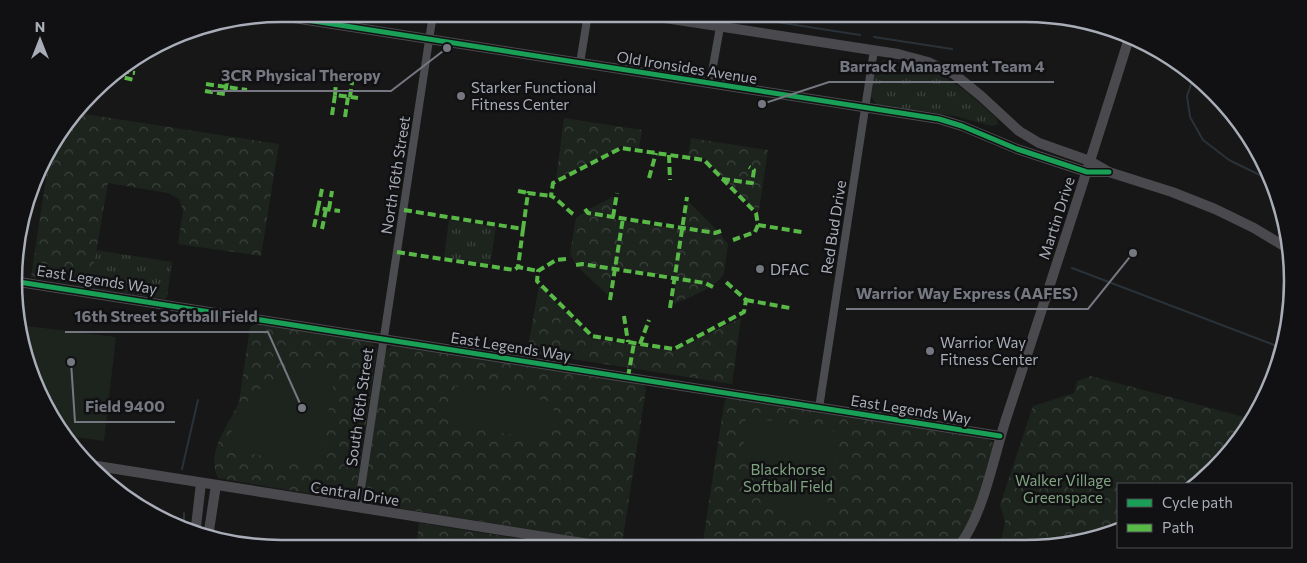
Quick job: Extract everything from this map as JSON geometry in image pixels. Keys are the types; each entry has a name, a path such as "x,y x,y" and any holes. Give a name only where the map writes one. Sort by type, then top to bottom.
{"street":[{"name":"Old Ironsides Avenue","path":"320,22 952,122 1016,149 1087,172 1109,172"},
{"name":"North 16th Street","path":"383,340 432,22"},
{"path":"580,63 587,22"},
{"path":"689,22 914,57 940,67 966,83 1010,123 1030,138 1051,148 1090,161 1109,172 1172,192 1228,214 1282,245"},
{"path":"710,83 720,27"},
{"name":"Martin Drive","path":"963,540 979,509 1000,436 1127,43"},
{"name":"Red Bud Drive","path":"819,408 874,50"},
{"name":"East Legends Way","path":"22,282 1000,436"},
{"name":"South 16th Street","path":"358,508 383,340"},
{"name":"Central Drive","path":"100,467 564,540"},
{"path":"196,526 201,483"},
{"path":"209,530 216,486"}],"green space":[{"path":"884,60 901,61 932,70 972,97 997,119 998,124 992,126 955,116 876,104 871,96 874,75 877,66"},
{"path":"84,114 279,144 261,256 178,244 183,210 179,199 168,193 108,183 90,287 31,277 47,171 66,138"},
{"path":"564,118 642,130 639,148 621,146 556,179"},
{"path":"691,138 768,150 759,210 757,211 704,158 688,156"},
{"path":"613,197 615,198 611,219 683,230 687,203 690,203 728,244 724,274 708,288 674,304 676,277 613,267 608,295 580,269 570,253 576,218"},
{"path":"449,220 496,227 490,265 444,258"},
{"path":"96,250 172,262 167,297 165,299 90,287"},
{"path":"539,286 592,339 673,351 741,318 732,384 527,352"},
{"path":"255,324 371,342 377,348 356,492 352,499 347,500 218,478 214,458 216,449 239,402 250,327"},
{"path":"26,326 116,337 104,441 75,437 66,425 42,381 31,349"},
{"path":"393,345 643,384 646,389 623,540 597,540 367,503 363,495 385,351"},
{"path":"311,370 335,373 320,461 314,464 228,450 236,418 254,394 265,385 279,378"},
{"name":"Walker Village Greenspace","path":"1091,376 1246,417 1209,465 1188,483 1117,483 1117,524 1076,536 1042,540 1001,540 1005,521 1000,505 1033,406 1074,393 1077,381"},
{"path":"455,386 555,402 549,440 448,425"},
{"name":"Blackhorse Softball Field","path":"730,398 987,439 993,443 993,447 972,514 957,540 703,540 726,399"},
{"path":"746,417 831,430 836,433 838,442 824,522 783,511 767,499 755,483 745,454"},
{"path":"419,523 527,540 417,540"}],"waterway":[{"path":"776,22 860,35"},
{"path":"874,37 952,49"},
{"path":"1191,83 1187,96 1190,117 1203,140 1229,160 1262,176"},
{"path":"1072,268 1277,346"},
{"path":"182,469 198,400"},
{"path":"184,513 184,522"}],"marked path":[{"path":"205,91 225,94 229,69"},
{"path":"129,72 135,73"},
{"path":"335,95 336,81 339,74"},
{"path":"350,97 353,75"},
{"path":"123,77 134,80"},
{"path":"228,78 247,80"},
{"path":"206,84 247,90"},
{"path":"332,115 335,95 358,98"},
{"path":"345,117 348,97"},
{"path":"573,214 551,196 553,183 621,148 704,160 756,213 758,225 755,232 733,240"},
{"path":"649,178 656,153"},
{"path":"669,155 670,180"},
{"path":"722,179 752,183 754,170 749,167"},
{"path":"322,189 318,208 340,211"},
{"path":"329,209 332,191"},
{"path":"518,191 528,193"},
{"path":"523,229 528,193 551,196"},
{"path":"613,217 617,193"},
{"path":"670,308 687,197"},
{"path":"314,227 318,208"},
{"path":"322,229 326,209"},
{"path":"585,209 588,213 715,233 721,231"},
{"path":"404,210 523,229 518,267 538,271"},
{"path":"610,300 623,218"},
{"path":"758,225 802,232"},
{"path":"397,252 514,270 518,267"},
{"path":"566,259 556,260 538,271 537,281 592,336 674,349 744,312 746,300 726,282"},
{"path":"576,265 582,264 705,283 713,287"},
{"path":"746,300 790,308"},
{"path":"624,316 628,342"},
{"path":"640,344 649,320"},
{"path":"628,377 634,343"}],"cycle path":[{"path":"320,22 939,119 962,126 1017,149 1087,172 1109,172"},
{"path":"22,282 1000,436"}],"place":[{"name":"3CR Physical Theropy","path":"447,48"},
{"name":"Starker Functional Fitness Center","path":"461,96"},
{"name":"Barrack Managment Team 4","path":"762,104"},
{"name":"Warrior Way Express (AAFES)","path":"1133,253"},
{"name":"DFAC","path":"760,269"},
{"name":"Warrior Way Fitness Center","path":"930,351"},
{"name":"Field 9400","path":"71,362"},
{"name":"16th Street Softball Field","path":"302,408"}]}
